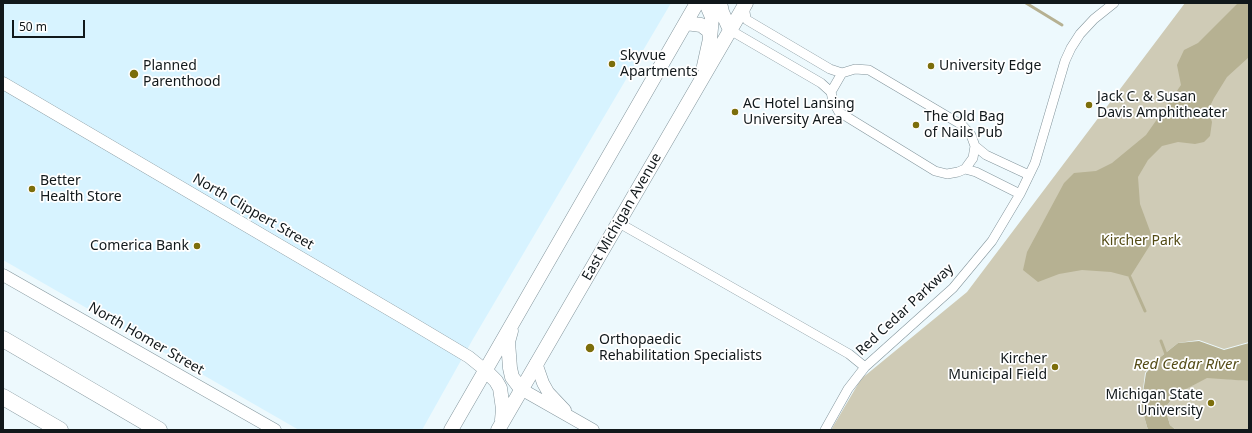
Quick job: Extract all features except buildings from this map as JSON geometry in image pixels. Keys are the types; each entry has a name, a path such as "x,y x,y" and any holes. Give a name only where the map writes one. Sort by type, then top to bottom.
{"highway":[{"path":"9,342 159,430"},
{"path":"3,397 60,430"}],"main road":[{"path":"451,430 697,3"},
{"path":"700,84 710,39 712,17 706,3"},
{"path":"720,3 722,12 730,30"},
{"path":"728,3 735,6 745,5"},
{"name":"East Michigan Avenue","path":"498,430 745,5"},
{"path":"686,23 697,23 704,26 709,31 710,39"},
{"path":"513,321 508,342 509,361 512,377 521,389"},
{"path":"485,370 496,381 502,393 503,415 498,430"}],"street":[{"name":"Red Cedar Parkway","path":"825,430 848,389 865,366 953,288 992,241 1020,194 1035,163 1065,61 1071,48 1080,34 1094,19 1114,3"},
{"path":"730,30 821,82 831,92 833,101 839,112 936,171 946,174 958,172 965,169 973,158 975,146 971,135 962,125 869,70 855,69 842,73 830,69 747,20 745,5"},
{"path":"831,92 842,73"},
{"name":"North Clippert Street","path":"3,83 469,357 485,370"},
{"path":"975,146 986,155 1029,175"},
{"path":"965,169 976,172 1020,194"},
{"path":"619,223 849,354 865,366"},
{"name":"North Homer Street","path":"3,275 275,430"},
{"path":"536,363 548,392 573,418"},
{"path":"521,389 594,430"}],"shaded area":[{"path":"3,3 671,3 473,339 422,430 299,430 3,260"}],"green space":[{"name":"Kircher Park","path":"1185,3 1249,3 1249,342 1224,349 1199,340 1178,343 1158,359 1145,373 1141,406 1148,430 831,430 861,379 967,292"},
{"name":"Michigan State University","path":"1207,377 1249,381 1249,430 1176,430 1170,425 1165,408 1175,395"}],"water":[{"path":"1238,3 1249,3 1249,57 1227,77 1208,110 1212,122 1210,136 1204,142 1195,144 1178,142 1162,146 1148,160 1138,177 1140,204 1150,231 1152,242 1130,277 1111,272 1082,270 1059,274 1038,282 1023,270 1027,252 1064,183 1074,173 1096,171 1112,163 1146,135 1181,85 1177,65 1184,50 1198,43"},
{"name":"Red Cedar River","path":"1199,341 1224,350 1249,343 1249,381 1207,378 1175,395 1165,408 1170,425 1176,430 1148,430 1141,406 1146,373 1158,359 1178,343"}],"waterway":[{"path":"1026,3 1062,25"},
{"path":"1130,277 1145,311"},
{"path":"1161,341 1167,357"}],"place":[{"name":"Skyvue Apartments","path":"612,64"},
{"name":"University Edge","path":"931,66"},
{"name":"Planned Parenthood","path":"134,74"},
{"name":"Jack C. & Susan Davis Amphitheater","path":"1089,105"},
{"name":"AC Hotel Lansing University Area","path":"735,112"},
{"name":"The Old Bag of Nails Pub","path":"916,125"},
{"name":"Better Health Store","path":"32,189"},
{"name":"Comerica Bank","path":"197,246"},
{"name":"Orthopaedic Rehabilitation Specialists","path":"590,348"},
{"name":"Kircher Municipal Field","path":"1055,367"},
{"name":"Michigan State University","path":"1211,403"}]}
